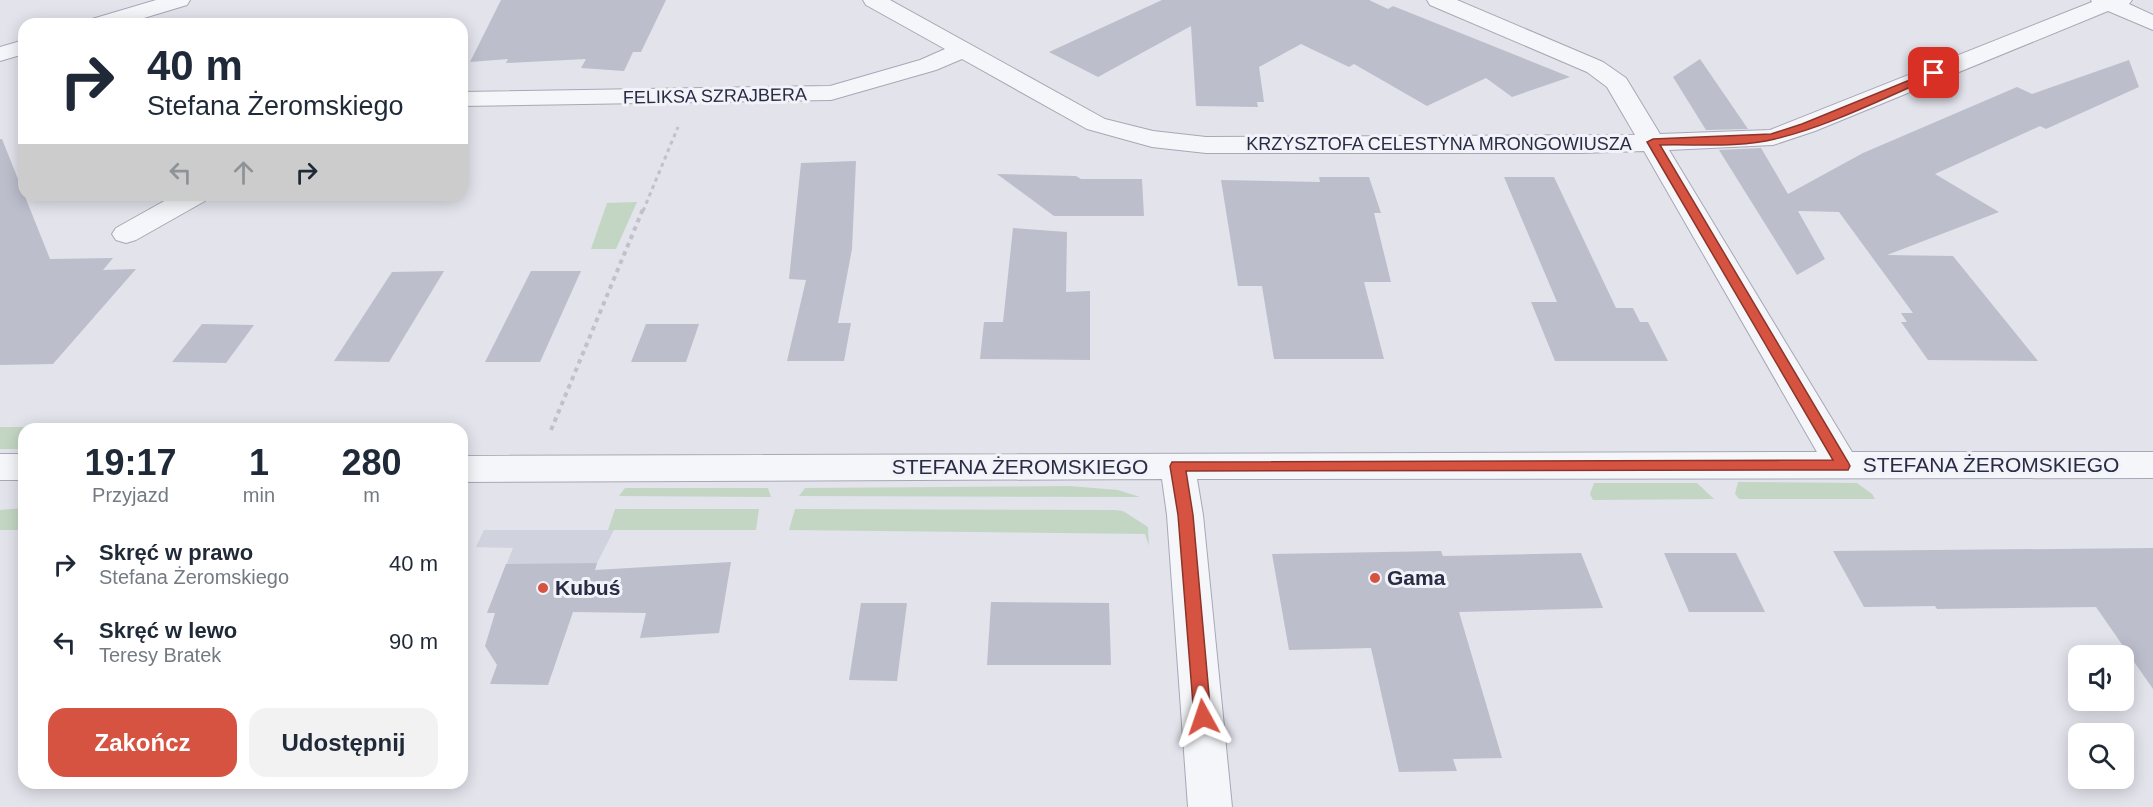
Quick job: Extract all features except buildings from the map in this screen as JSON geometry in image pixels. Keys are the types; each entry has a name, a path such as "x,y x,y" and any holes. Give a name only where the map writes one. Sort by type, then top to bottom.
{"street":[{"path":"120,18 179,0"},
{"name":"KRZYSZTOFA CELESTYNA MRONGOWIUSZA","path":"874,0 1079,117 1122,132 1152,139 1206,145 1580,145 1750,140 1790,132 2111,1"},
{"path":"1438,0 1606,72 1617,82 1843,466"},
{"path":"2111,1 2153,22"},
{"path":"0,54 18,49"},
{"name":"FELIKSA SZRAJBERA","path":"468,99 831,93 928,64 962,50"},
{"path":"126,234 184,201"},
{"name":"STEFANA ŻEROMSKIEGO","path":"468,469 2153,465"},
{"path":"1178,466 1185,515 1210,807"},
{"path":"0,467 18,467"}],"path":[{"path":"534,470 691,96"}],"shaded area":[{"path":"484,530 614,530 597,563 582,612 487,613 513,548 476,547"}],"green space":[{"path":"637,202 616,249 591,249 607,203"},
{"path":"0,427 18,427 18,449 0,449"},
{"path":"1738,482 1857,483 1875,499 1739,499 1735,494"},
{"path":"1594,483 1697,483 1714,499 1593,500 1590,494"},
{"path":"1069,486 1118,490 1140,497 799,496 805,488"},
{"path":"625,488 768,488 771,497 619,496"},
{"path":"18,508 18,530 0,530 0,510"},
{"path":"615,509 759,509 756,530 608,530"},
{"path":"795,509 1115,510 1123,511 1148,527 1149,546 1145,534 789,530"}],"place":[{"name":"Gama","path":"1375,578"},
{"name":"Kubuś","path":"543,588"}],"route":[{"path":"1203,717 1185,515 1178,466 1843,466 1653,142 1750,140 1773,137 1806,126 1934,73"}]}
